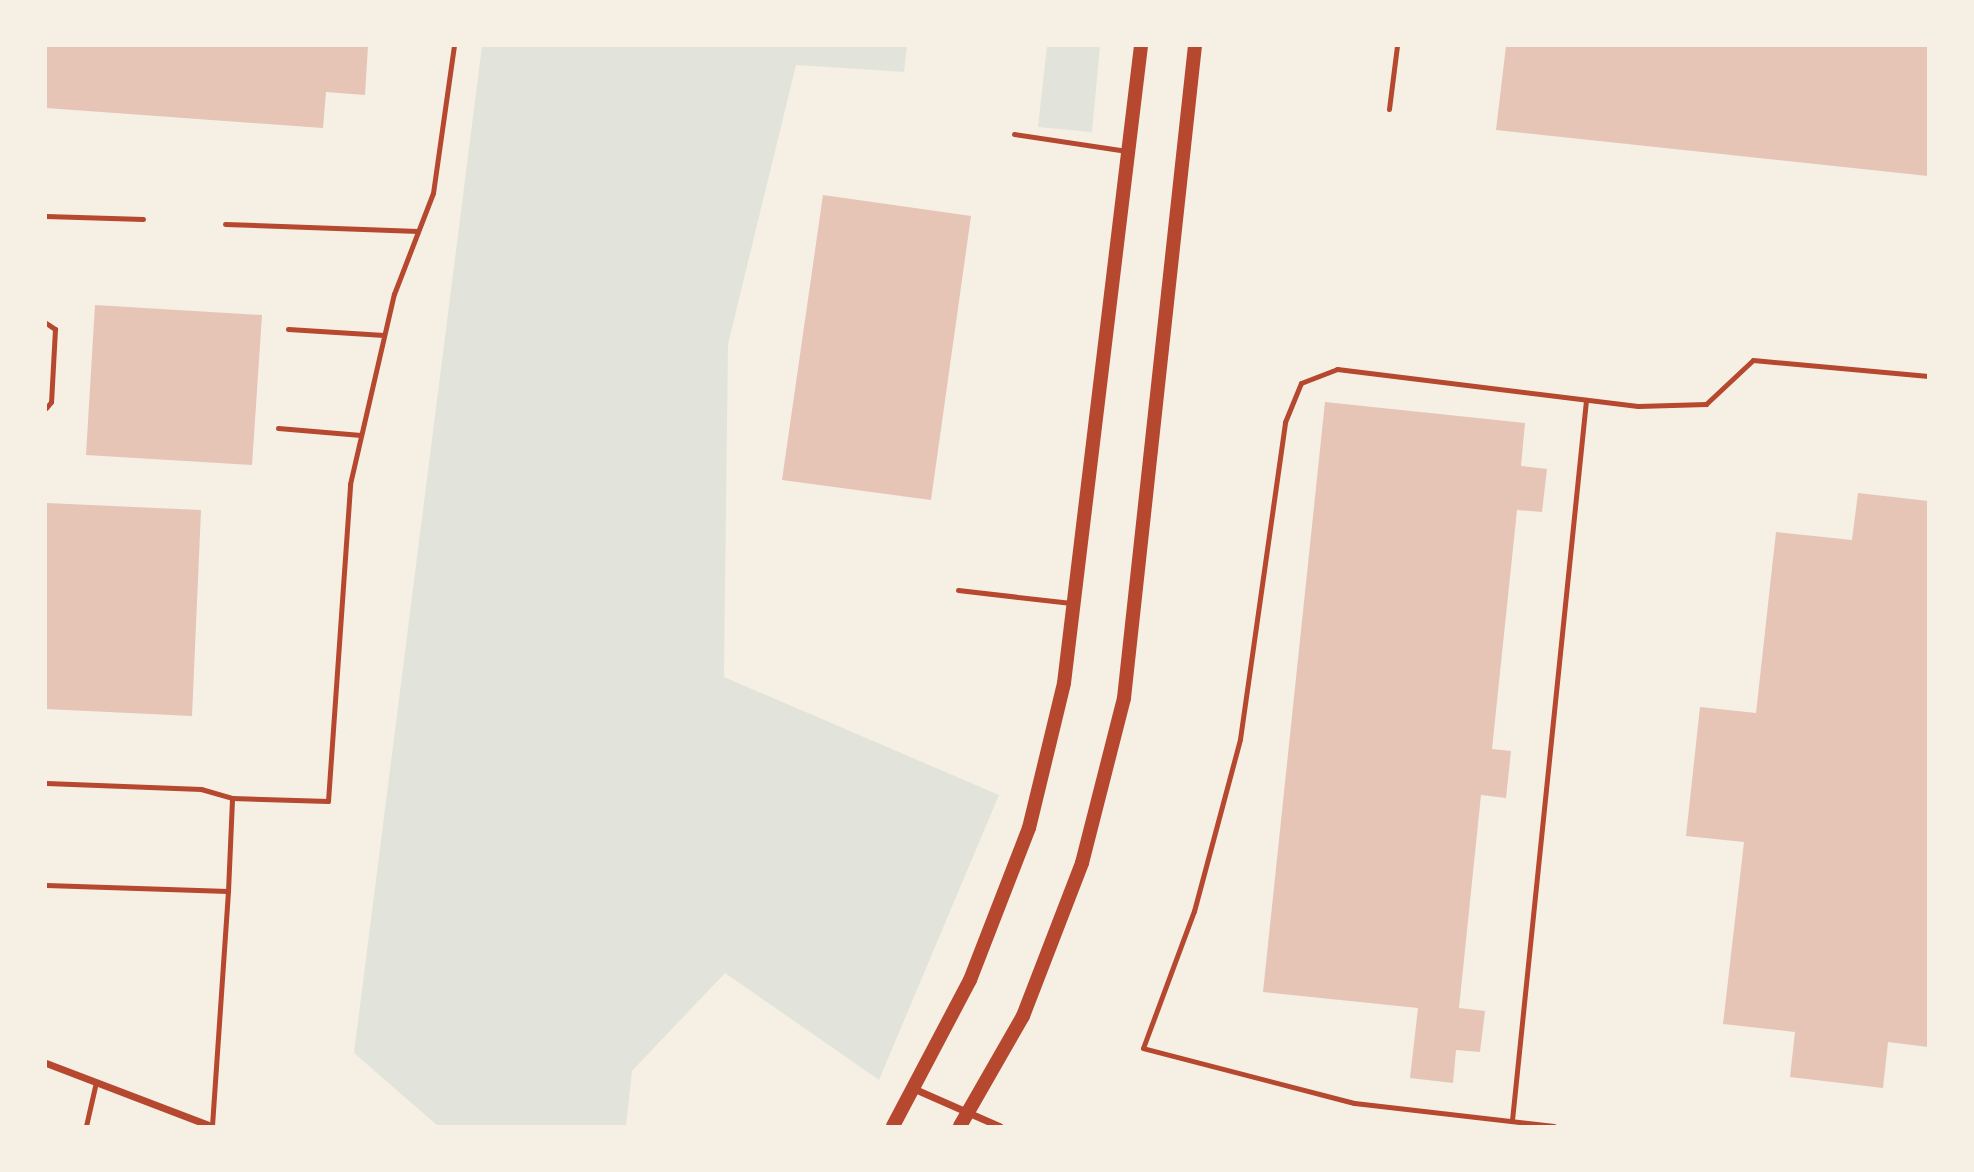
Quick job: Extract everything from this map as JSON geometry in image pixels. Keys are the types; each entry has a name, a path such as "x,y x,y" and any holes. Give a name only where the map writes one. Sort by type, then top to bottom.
{"main road":[{"path":"893,1126 917,1090 970,980 1029,828 1064,683 1141,46"},
{"path":"963,1122 1023,1016 1082,863 1124,698 1195,46"}],"street":[{"path":"46,1063 212,1126"},
{"path":"917,1090 963,1122 999,1126"}],"lane":[{"path":"46,783 201,789 232,798 328,801 349,484 384,335 433,193 454,46"},
{"path":"1389,109 1397,46"},
{"path":"1014,134 1130,151"},
{"path":"46,216 143,219"},
{"path":"225,224 418,231"},
{"path":"46,323 55,330 51,402 46,408"},
{"path":"288,329 384,335"},
{"path":"1554,1126 1354,1103 1143,1048 1194,911 1240,739 1269,569 1284,422 1301,383 1337,369 1586,400 1706,404 1753,360 1928,376"},
{"path":"1512,1120 1586,400"},
{"path":"278,428 361,435"},
{"path":"958,590 1074,604"},
{"path":"212,1126 232,798"},
{"path":"46,885 228,891"},
{"path":"86,1126 96,1082"},
{"path":"1494,1118 1500,1126"}],"shaded area":[{"path":"482,46 907,46 904,72 796,65 728,344 724,677 999,795 879,1080 725,973 632,1071 626,1126 438,1126 354,1053"},
{"path":"1047,46 1100,46 1092,132 1038,127"}],"building":[{"path":"46,46 368,46 365,95 326,92 323,128 46,108"},
{"path":"1506,46 1928,46 1928,176 1496,130"},
{"path":"823,195 971,216 931,500 782,480"},
{"path":"95,305 262,315 252,465 86,455"},
{"path":"1325,402 1525,423 1521,466 1547,469 1542,512 1517,510 1492,749 1511,751 1506,798 1481,795 1459,1008 1485,1011 1480,1052 1456,1050 1453,1083 1410,1078 1418,1008 1263,992"},
{"path":"1858,493 1928,501 1928,1047 1888,1042 1883,1088 1790,1077 1795,1032 1723,1024 1744,842 1686,836 1700,707 1756,713 1776,532 1852,540"},
{"path":"46,503 201,510 192,716 46,709"}]}
